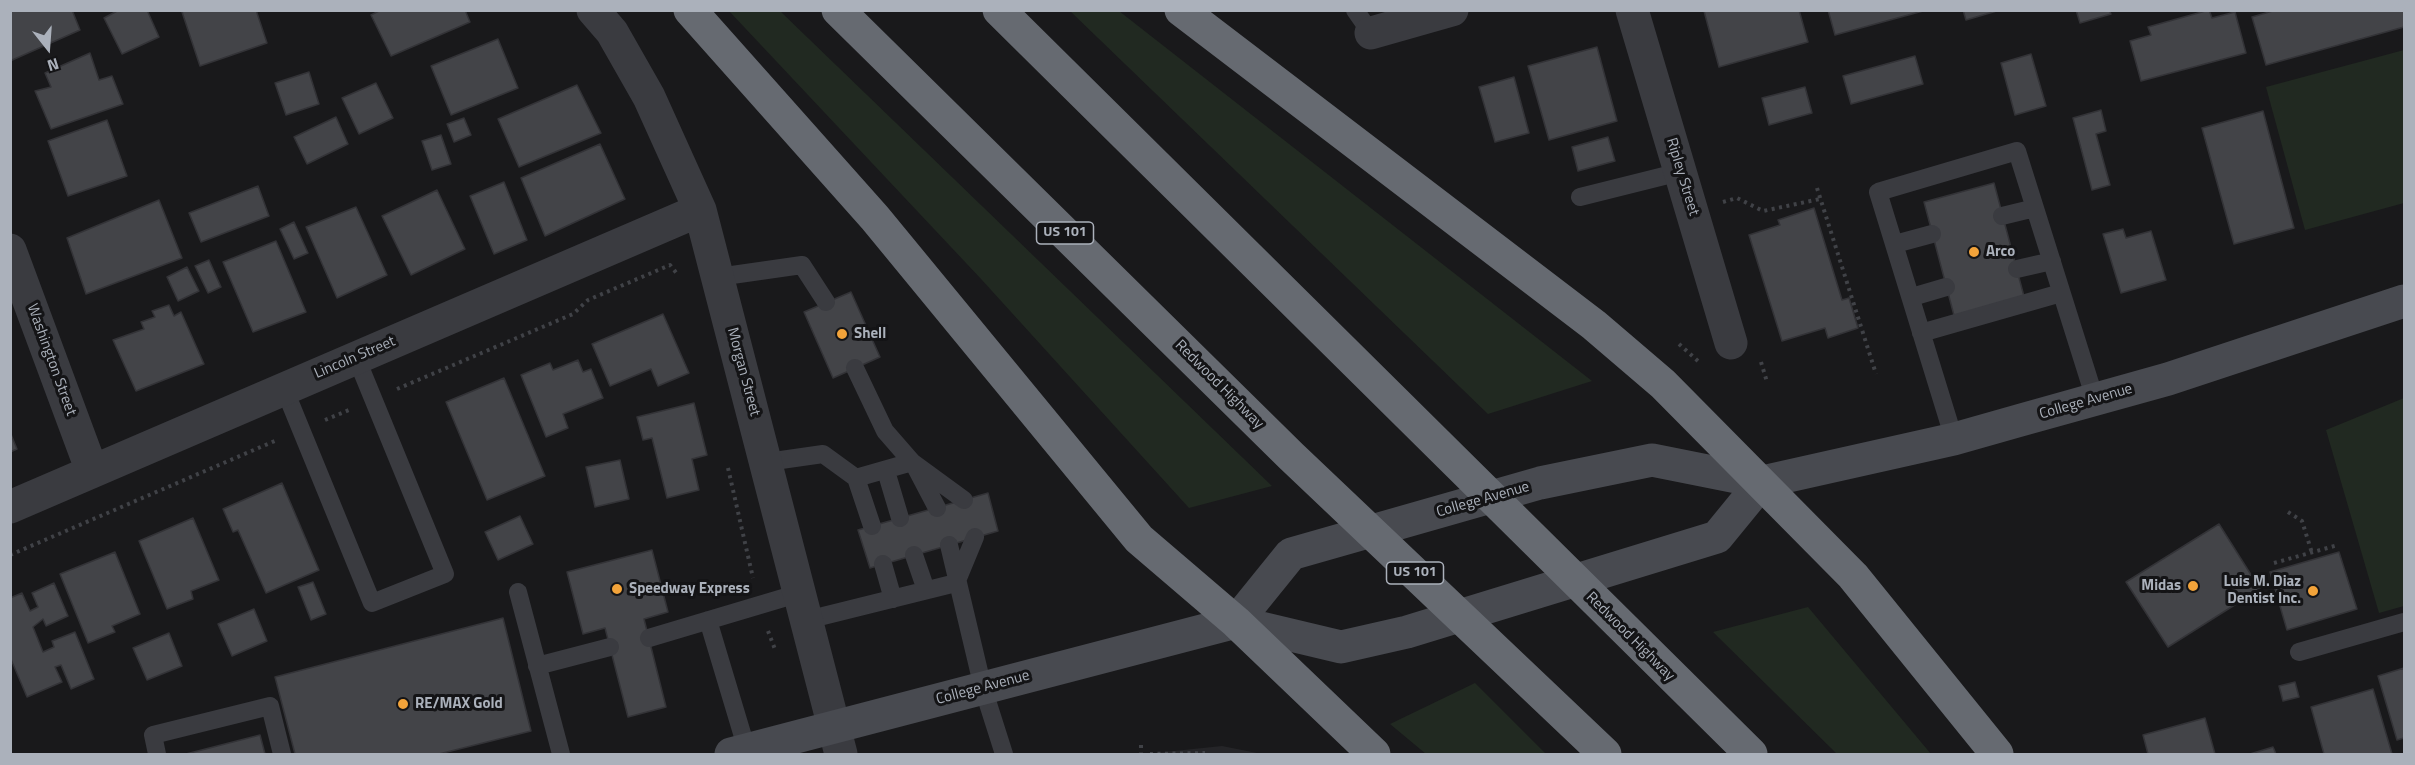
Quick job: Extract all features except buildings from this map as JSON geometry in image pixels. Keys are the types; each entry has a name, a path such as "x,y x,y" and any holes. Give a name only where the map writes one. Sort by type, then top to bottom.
{"highway":[{"path":"690,10 875,218 1139,539 1236,622 1374,754"},
{"name":"Redwood Highway","path":"838,10 1291,456 1605,754"},
{"name":"Redwood Highway","path":"999,10 1651,658 1751,754"},
{"path":"1181,10 1594,325 1663,384 1853,576 1997,754"}],"main road":[{"name":"College Avenue","path":"1236,622 1291,554 1540,483 1652,460 1762,483 1954,439 2168,379 2404,301"},
{"name":"College Avenue","path":"739,752 838,741 983,688 1236,622 1341,647 1407,632 1717,537 1762,483"}],"street":[{"name":"Morgan Street","path":"593,10 612,32 649,97 700,210 838,741"},
{"path":"1363,22 1452,10"},
{"name":"Ripley Street","path":"1632,10 1731,343"},
{"name":"Lincoln Street","path":"10,507 700,210"},
{"name":"Washington Street","path":"10,250 92,471"}],"lane":[{"path":"1954,439 1878,192 2017,151 2095,399"},
{"path":"1580,197 1680,172"},
{"path":"2002,216 2035,208"},
{"path":"1895,244 1932,234"},
{"path":"2017,269 2052,261"},
{"path":"718,277 802,265 826,302"},
{"path":"1911,297 1946,287"},
{"path":"1921,333 2061,292"},
{"path":"284,388 372,603 445,574 356,357"},
{"path":"855,368 885,431 912,462 937,508"},
{"path":"767,462 823,454 856,478 872,526"},
{"path":"856,478 912,462"},
{"path":"912,462 964,500"},
{"path":"886,471 900,518"},
{"path":"956,583 975,537"},
{"path":"949,545 956,583 983,688 1004,754"},
{"path":"914,555 926,590"},
{"path":"883,564 893,599"},
{"path":"649,638 760,605 803,606 893,599 956,583"},
{"path":"518,592 561,754"},
{"path":"708,620 739,752"},
{"path":"2299,652 2404,622"},
{"path":"537,666 610,646"},
{"path":"157,754 153,735 270,706 282,754"}],"path":[{"path":"1817,188 1876,374"},
{"path":"1716,204 1737,198 1763,211 1820,199"},
{"path":"10,555 573,314 588,300 670,265 677,273 680,284"},
{"path":"1679,344 1702,364"},
{"path":"1760,360 1767,382"},
{"path":"727,467 760,605 777,656"},
{"path":"2288,512 2302,521 2312,552"},
{"path":"2274,563 2338,545"},
{"path":"1141,745 1141,754"},
{"path":"1150,754 1205,753"}],"shaded area":[{"path":"729,11 780,11 1272,486 1189,508 982,280"},
{"path":"1070,11 1119,11 1592,381 1488,414"},
{"path":"2404,50 2404,203 2305,230 2266,87"},
{"path":"2404,398 2404,606 2379,613 2326,430"},
{"path":"1808,607 1931,754 1837,754 1713,632"},
{"path":"1475,683 1546,754 1426,754 1390,724"},
{"path":"1222,746 1262,754 1145,754"}],"place":[{"name":"Arco","path":"1974,252"},
{"name":"Shell","path":"842,334"},
{"name":"Midas","path":"2193,586"},
{"name":"Speedway Express","path":"617,589"},
{"name":"Luis M. Diaz Dentist Inc.","path":"2313,591"},
{"name":"RE/MAX Gold","path":"403,704"}]}
